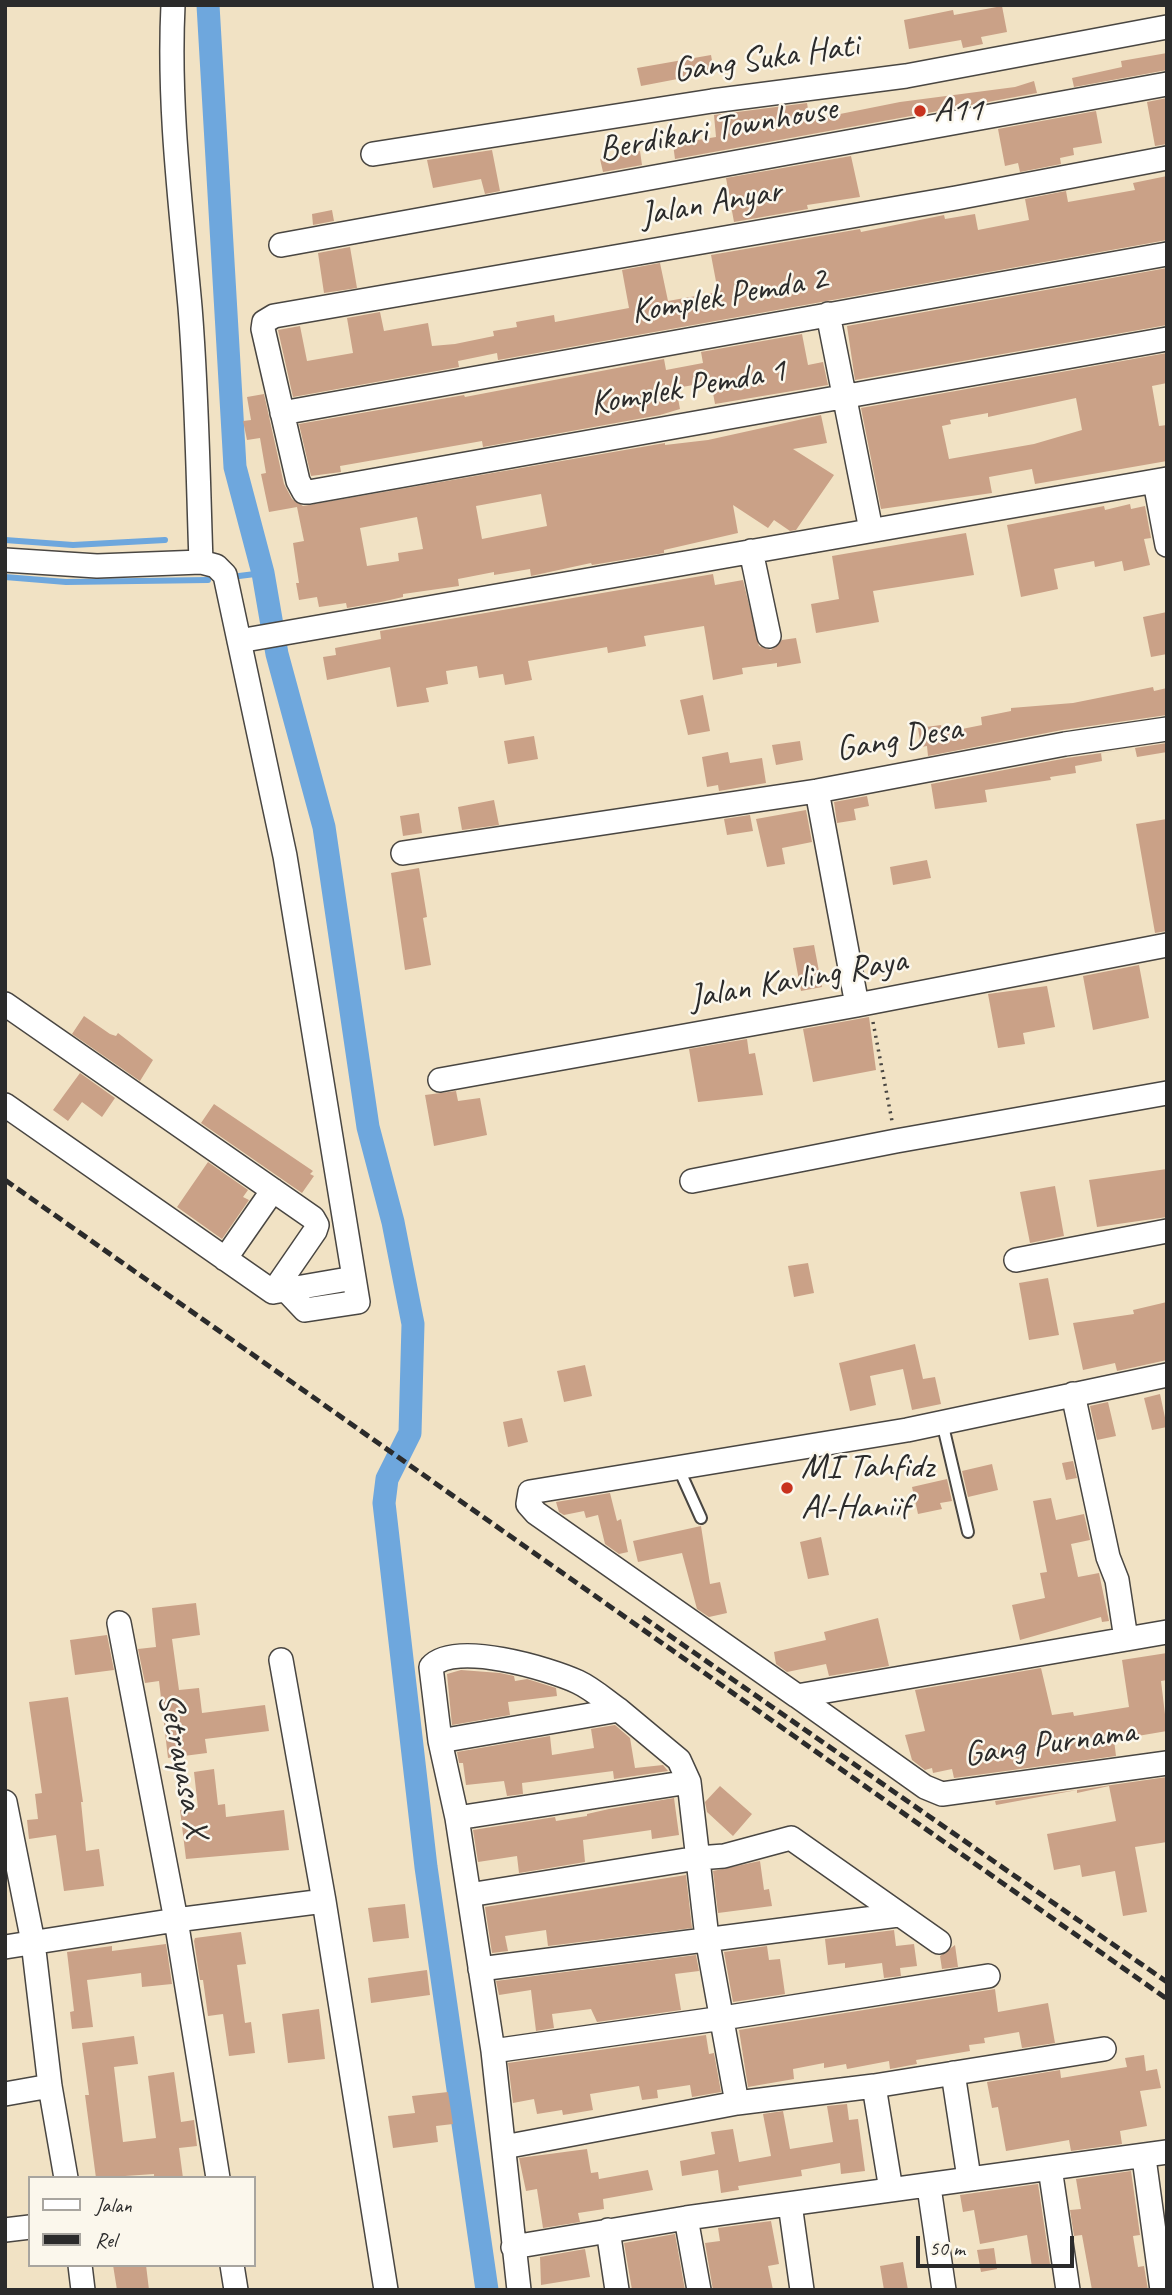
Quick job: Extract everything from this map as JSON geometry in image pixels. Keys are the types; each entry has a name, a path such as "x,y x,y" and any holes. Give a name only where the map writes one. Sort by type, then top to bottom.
{"street":[{"path":"173,5 171,51 176,167 190,309 201,562"},
{"name":"Gang Suka Hati","path":"373,154 712,101 906,76 1167,27"},
{"name":"Berdikari Townhouse","path":"281,245 1167,85"},
{"name":"Jalan Anyar","path":"292,410 263,329 268,317 1167,158"},
{"name":"Komplek Pemda 2","path":"292,410 1167,254"},
{"path":"828,314 872,530"},
{"name":"Komplek Pemda 1","path":"292,410 298,481 304,492 309,492 1167,340"},
{"path":"239,641 1161,480 1167,545"},
{"path":"751,551 769,636"},
{"path":"5,560 97,566 201,562 216,566 225,575 290,883 358,1302 305,1310 280,1291 225,1259 5,1105"},
{"name":"Gang Desa","path":"863,1004 817,791 1065,744 1167,729"},
{"path":"403,853 817,791"},
{"name":"Jalan Kavling Raya","path":"440,1080 863,1004 1167,945"},
{"path":"5,1004 273,1190 317,1225 280,1291"},
{"path":"692,1181 896,1141 1167,1093"},
{"path":"225,1259 273,1190"},
{"path":"1016,1261 1167,1231"},
{"path":"280,1291 354,1278"},
{"path":"1167,1375 942,1422 533,1490 527,1495 528,1504 570,1538 797,1696 1167,1632"},
{"path":"1073,1394 1108,1557 1117,1580 1126,1639"},
{"name":"Setrayasa X","path":"119,1623 176,1920 218,2176"},
{"path":"519,2290 493,2051 457,1818 440,1741 430,1674 434,1664 445,1659 481,1656 507,1660 579,1682 619,1710 679,1760 689,1782 707,1938 737,2103"},
{"path":"281,1660 324,1901 386,2290"},
{"name":"Gang Purnama","path":"797,1696 932,1791 942,1794 1167,1763"},
{"path":"440,1741 619,1710"},
{"path":"457,1818 689,1782"},
{"path":"5,1802 33,1942 50,2086 66,2176"},
{"path":"469,1895 724,1856 793,1838 939,1942"},
{"path":"5,1947 176,1920 324,1901"},
{"path":"480,1969 898,1915"},
{"path":"493,2051 988,1976"},
{"path":"504,2147 737,2103 873,2087 1104,2049"},
{"path":"953,2073 969,2178"},
{"path":"5,2094 50,2086"},
{"path":"873,2087 891,2189"},
{"path":"513,2247 686,2218 891,2189 929,2187 969,2178 1144,2158 1167,2152"},
{"path":"1144,2158 1162,2290"},
{"path":"1050,2168 1069,2290"},
{"path":"929,2187 944,2290"},
{"path":"790,2204 802,2290"},
{"path":"686,2218 699,2290"},
{"path":"5,2230 28,2227"},
{"path":"608,2230 617,2290"},
{"path":"80,2267 83,2290"},
{"path":"232,2267 236,2290"}],"lane":[{"path":"942,1422 968,1532"},
{"path":"678,1467 701,1518"}],"path":[{"path":"863,1004 896,1141"}],"building":[{"path":"1002,6 1007,32 981,37 983,44 963,48 961,40 909,49 904,20 953,10 954,15"},
{"path":"1167,53 1167,70 1074,87 1072,78 1122,67 1121,61"},
{"path":"711,55 714,72 641,86 637,68"},
{"path":"1034,81 1037,93 675,159 673,144 716,137 714,115 807,103 810,120 900,102 1015,87"},
{"path":"1167,98 1167,144 1155,146 1147,102"},
{"path":"1096,111 1102,143 1073,148 1074,155 1060,158 1061,164 1020,172 1018,163 1005,166 998,129"},
{"path":"492,150 500,191 485,194 481,179 433,188 427,160"},
{"path":"640,151 642,165 603,172 600,159"},
{"path":"851,156 860,197 807,205 808,209 734,222 726,178"},
{"path":"1167,176 1167,240 498,360 497,353 458,361 459,367 293,397 278,330 300,326 307,361 353,353 347,318 380,312 384,331 428,323 432,346 455,344 494,336 493,331 517,327 516,322 554,315 555,322 629,308 622,270 660,263 668,301 718,292 711,255 860,229 861,232 944,215 945,219 975,214 978,230 1029,220 1025,199 1066,191 1068,202 1135,190 1133,183"},
{"path":"332,210 334,221 313,225 312,214"},
{"path":"350,247 357,288 324,293 318,253"},
{"path":"1167,268 1167,325 855,380 847,326"},
{"path":"802,334 808,365 823,362 828,385 715,404 711,382 676,388 680,409 660,415 483,447 482,441 340,466 341,472 311,476 299,424 464,395 465,397 664,359 666,370 703,363 701,352"},
{"path":"1167,353 1167,383 1152,386 1159,426 1167,425 1167,461 1035,484 1032,469 989,477 992,493 881,509 861,408","holes":["1076,398 1082,430 1034,444 949,459 942,426 951,424 950,420 988,413 988,417"]},
{"path":"264,394 284,484 292,499 303,506 665,443 708,440 821,415 827,443 793,449 834,475 796,530 790,531 774,520 768,528 733,505 738,533 664,550 664,553 592,565 591,563 531,576 530,569 494,575 494,572 458,579 459,586 403,594 403,597 381,602 347,608 346,603 319,607 317,597 299,600 293,543 304,541 297,507 269,512 261,474 266,473 260,438 247,440 243,421 251,420 247,397","holes":["541,494 547,526 482,539 476,506","417,517 423,549 398,553 399,561 367,566 360,528"]},
{"path":"1130,504 1131,509 1145,506 1151,538 1144,539 1150,565 1124,571 1122,561 1095,567 1094,561 1054,569 1058,589 1021,597 1007,525 1104,506 1105,510"},
{"path":"966,533 974,575 873,591 879,622 816,633 811,604 839,599 832,556"},
{"path":"713,574 715,585 743,580 759,646 771,650 782,640 796,638 801,663 742,668 743,674 713,680 704,626 644,636 646,646 608,653 607,647 528,661 532,680 505,685 503,674 479,678 477,666 446,671 448,684 426,688 429,702 397,707 390,667 327,680 323,657 336,655 335,648 381,639 380,631"},
{"path":"1167,612 1167,654 1151,657 1143,617"},
{"path":"1153,687 1154,691 1167,688 1167,715 1062,730 928,756 927,746 921,747 918,728 941,725 942,733 982,725 981,717 1011,711 1011,708 1073,703"},
{"path":"703,695 710,731 688,735 680,700"},
{"path":"534,736 538,759 508,764 504,741"},
{"path":"800,741 803,760 776,765 772,745"},
{"path":"1167,743 1167,752 1137,757 1135,748"},
{"path":"728,752 730,763 762,758 766,783 719,791 718,785 707,787 702,757"},
{"path":"1101,753 1102,761 1075,766 1076,773 1050,777 1051,780 985,790 987,802 935,809 931,784"},
{"path":"867,796 869,806 854,809 856,820 837,823 834,802"},
{"path":"494,800 499,825 462,830 458,807"},
{"path":"806,810 812,842 782,848 785,864 767,867 756,819"},
{"path":"419,813 422,833 403,836 400,816"},
{"path":"750,815 753,831 727,835 724,819"},
{"path":"1167,819 1167,931 1155,933 1136,824"},
{"path":"927,860 931,878 893,885 890,867"},
{"path":"419,868 427,917 423,918 431,965 405,970 391,873"},
{"path":"814,945 822,987 801,991 793,948"},
{"path":"1139,965 1149,1018 1093,1030 1083,976"},
{"path":"1047,986 1055,1027 1023,1033 1025,1044 998,1048 988,994"},
{"path":"84,1016 110,1034 116,1036 118,1033 153,1060 140,1081 72,1034"},
{"path":"869,1017 876,1070 813,1082 803,1029"},
{"path":"747,1039 749,1054 755,1053 763,1095 698,1102 689,1049"},
{"path":"80,1073 115,1098 102,1117 82,1102 68,1121 53,1110"},
{"path":"456,1091 458,1101 480,1098 487,1135 434,1146 425,1095"},
{"path":"214,1104 313,1171 310,1174 314,1176 302,1193 201,1123"},
{"path":"208,1162 248,1190 243,1197 249,1200 222,1239 177,1207"},
{"path":"1167,1169 1167,1217 1097,1227 1089,1180"},
{"path":"1055,1186 1064,1236 1030,1243 1020,1192"},
{"path":"808,1263 814,1293 794,1297 788,1266"},
{"path":"1048,1278 1059,1335 1029,1340 1019,1283"},
{"path":"1167,1302 1167,1360 1117,1371 1115,1363 1083,1370 1073,1323 1134,1314 1133,1310"},
{"path":"915,1344 923,1379 935,1377 941,1404 912,1410 903,1369 870,1376 876,1405 850,1411 839,1363"},
{"path":"585,1365 592,1396 564,1402 557,1371"},
{"path":"1160,1394 1167,1427 1152,1430 1144,1398"},
{"path":"1108,1402 1116,1436 1097,1440 1090,1406"},
{"path":"522,1418 528,1442 508,1447 503,1422"},
{"path":"1073,1461 1077,1478 1066,1480 1062,1463"},
{"path":"992,1464 998,1490 968,1497 962,1471"},
{"path":"947,1479 952,1501 940,1503 942,1509 918,1514 912,1487"},
{"path":"610,1493 617,1521 621,1519 628,1552 619,1554 605,1544 598,1515 586,1518 584,1511 564,1515 559,1512 556,1502"},
{"path":"1051,1498 1056,1520 1084,1514 1090,1540 1071,1544 1078,1577 1099,1573 1109,1621 1102,1622 1101,1617 1020,1640 1012,1605 1045,1598 1040,1573 1047,1572 1033,1501"},
{"path":"701,1526 710,1584 720,1582 727,1613 709,1617 697,1609 682,1553 638,1562 633,1541"},
{"path":"821,1537 829,1575 808,1579 800,1542"},
{"path":"196,1603 200,1635 172,1639 179,1690 199,1688 202,1713 265,1705 269,1731 205,1739 207,1753 168,1758 159,1681 145,1683 138,1649 156,1647 152,1608"},
{"path":"878,1618 889,1666 829,1676 826,1664 787,1672 776,1664 774,1652 826,1640 824,1632"},
{"path":"107,1635 114,1670 75,1675 70,1640"},
{"path":"1167,1653 1167,1680 1161,1681 1167,1731 1114,1740 1116,1756 954,1778 952,1769 933,1773 932,1768 925,1770 912,1760 905,1735 925,1731 915,1690 1041,1668 1052,1715 1073,1712 1074,1716 1129,1707 1122,1660"},
{"path":"461,1670 500,1673 514,1676 515,1681 527,1679 556,1688 557,1696 508,1702 510,1715 452,1725 447,1674"},
{"path":"68,1697 83,1802 86,1851 99,1849 104,1886 64,1891 56,1835 29,1839 27,1820 38,1819 35,1794 42,1793 29,1702"},
{"path":"615,1725 630,1738 635,1768 663,1765 668,1771 614,1779 613,1771 522,1783 523,1794 507,1796 504,1781 466,1785 463,1763 459,1763 457,1752 550,1736 552,1755 594,1748 591,1729"},
{"path":"214,1769 218,1805 225,1804 226,1817 284,1810 289,1850 186,1859 180,1810 198,1808 194,1772"},
{"path":"1167,1777 1167,1842 1135,1847 1147,1912 1123,1916 1115,1871 1082,1877 1080,1865 1054,1870 1047,1834 1116,1821 1109,1786 1077,1793 1077,1790"},
{"path":"720,1786 752,1814 733,1836 707,1812 705,1802"},
{"path":"1077,1790 996,1805 995,1801"},
{"path":"674,1798 679,1835 652,1839 651,1830 583,1840 585,1862 519,1873 517,1856 478,1862 473,1830 555,1817 556,1821"},
{"path":"760,1861 764,1890 769,1889 772,1906 718,1913 713,1871"},
{"path":"686,1875 692,1928 548,1946 546,1930 505,1936 508,1951 492,1953 485,1907"},
{"path":"405,1904 409,1938 373,1942 368,1908"},
{"path":"894,1930 896,1946 914,1944 917,1966 900,1968 901,1976 884,1978 882,1963 845,1968 845,1963 828,1965 825,1939"},
{"path":"241,1932 246,1964 237,1965 245,2023 251,2022 255,2053 229,2056 223,2014 208,2016 194,1941 195,1938"},
{"path":"166,1944 172,1984 142,1987 141,1973 87,1980 93,2027 72,2029 70,2012 74,2011 67,1952 112,1946 112,1951"},
{"path":"955,1945 958,1967 942,1969 940,1956"},
{"path":"767,1946 769,1960 780,1959 785,1994 733,2002 724,1952"},
{"path":"696,1955 699,1971 675,1974 681,2010 597,2022 591,2009 552,2014 554,2028 536,2031 531,1990 499,1995 496,1981"},
{"path":"427,1970 430,1995 371,2003 368,1978"},
{"path":"995,1989 998,2012 1048,2003 1055,2043 1022,2048 1019,2032 984,2038 985,2043 969,2045 970,2051 916,2060 917,2064 890,2069 889,2061 847,2069 846,2064 824,2068 824,2063 793,2069 794,2079 748,2087 739,2030"},
{"path":"319,2009 325,2059 288,2063 282,2014"},
{"path":"706,2035 709,2054 714,2053 721,2092 692,2097 690,2085 657,2090 658,2098 642,2100 639,2086 590,2094 593,2110 563,2115 562,2110 537,2114 534,2099 513,2103 508,2063"},
{"path":"134,2036 138,2064 114,2067 123,2142 156,2138 148,2076 174,2072 181,2122 194,2120 197,2146 179,2148 183,2176 96,2176 85,2095 89,2095 82,2043"},
{"path":"1144,2055 1146,2071 1157,2069 1161,2088 1140,2091 1147,2126 1120,2131 1122,2144 1071,2151 1069,2140 1006,2151 998,2107 992,2108 987,2082 1060,2070 1061,2078 1127,2067 1125,2058"},
{"path":"448,2092 453,2124 436,2126 438,2142 393,2148 388,2116 415,2113 412,2096"},
{"path":"847,2104 849,2120 858,2119 865,2171 841,2174 840,2163 801,2170 802,2176 738,2186 739,2190 721,2193 718,2170 682,2176 680,2161 715,2154 711,2132 733,2129 739,2162 771,2156 763,2114 783,2111 790,2149 833,2142 827,2106"},
{"path":"587,2149 591,2173 598,2172 599,2179 648,2170 653,2190 603,2199 604,2209 578,2213 580,2222 543,2228 537,2189 526,2191 519,2158"},
{"path":"1131,2171 1140,2235 1133,2236 1138,2267 1144,2266 1148,2290 1092,2290 1082,2235 1074,2236 1070,2210 1081,2209 1076,2179"},
{"path":"1038,2184 1050,2264 1032,2267 1027,2235 980,2244 974,2210 963,2212 960,2195"},
{"path":"771,2221 779,2264 768,2266 773,2290 713,2290 705,2243 720,2241 718,2228"},
{"path":"675,2234 685,2290 632,2290 624,2243"},
{"path":"994,2248 997,2269 981,2272 977,2250"},
{"path":"585,2249 590,2277 541,2285 540,2257"},
{"path":"903,2262 908,2290 884,2290 880,2266"},
{"path":"113,2267 146,2267 149,2290 117,2290"}],"waterway":[{"path":"208,5 235,467 263,573 277,654 324,827 368,1127 393,1222 413,1324 410,1433 387,1479 384,1503 426,1867 487,2290"},
{"path":"5,540 73,545 165,540"},
{"path":"239,576 263,573"},
{"path":"5,577 66,582 208,580"}],"railway":[{"path":"5,1180 1167,1999"},
{"path":"643,1617 1167,1982"}],"place":[{"name":"A11","path":"920,111"},
{"name":"MI Tahfidz Al-Haniif","path":"787,1488"}]}
